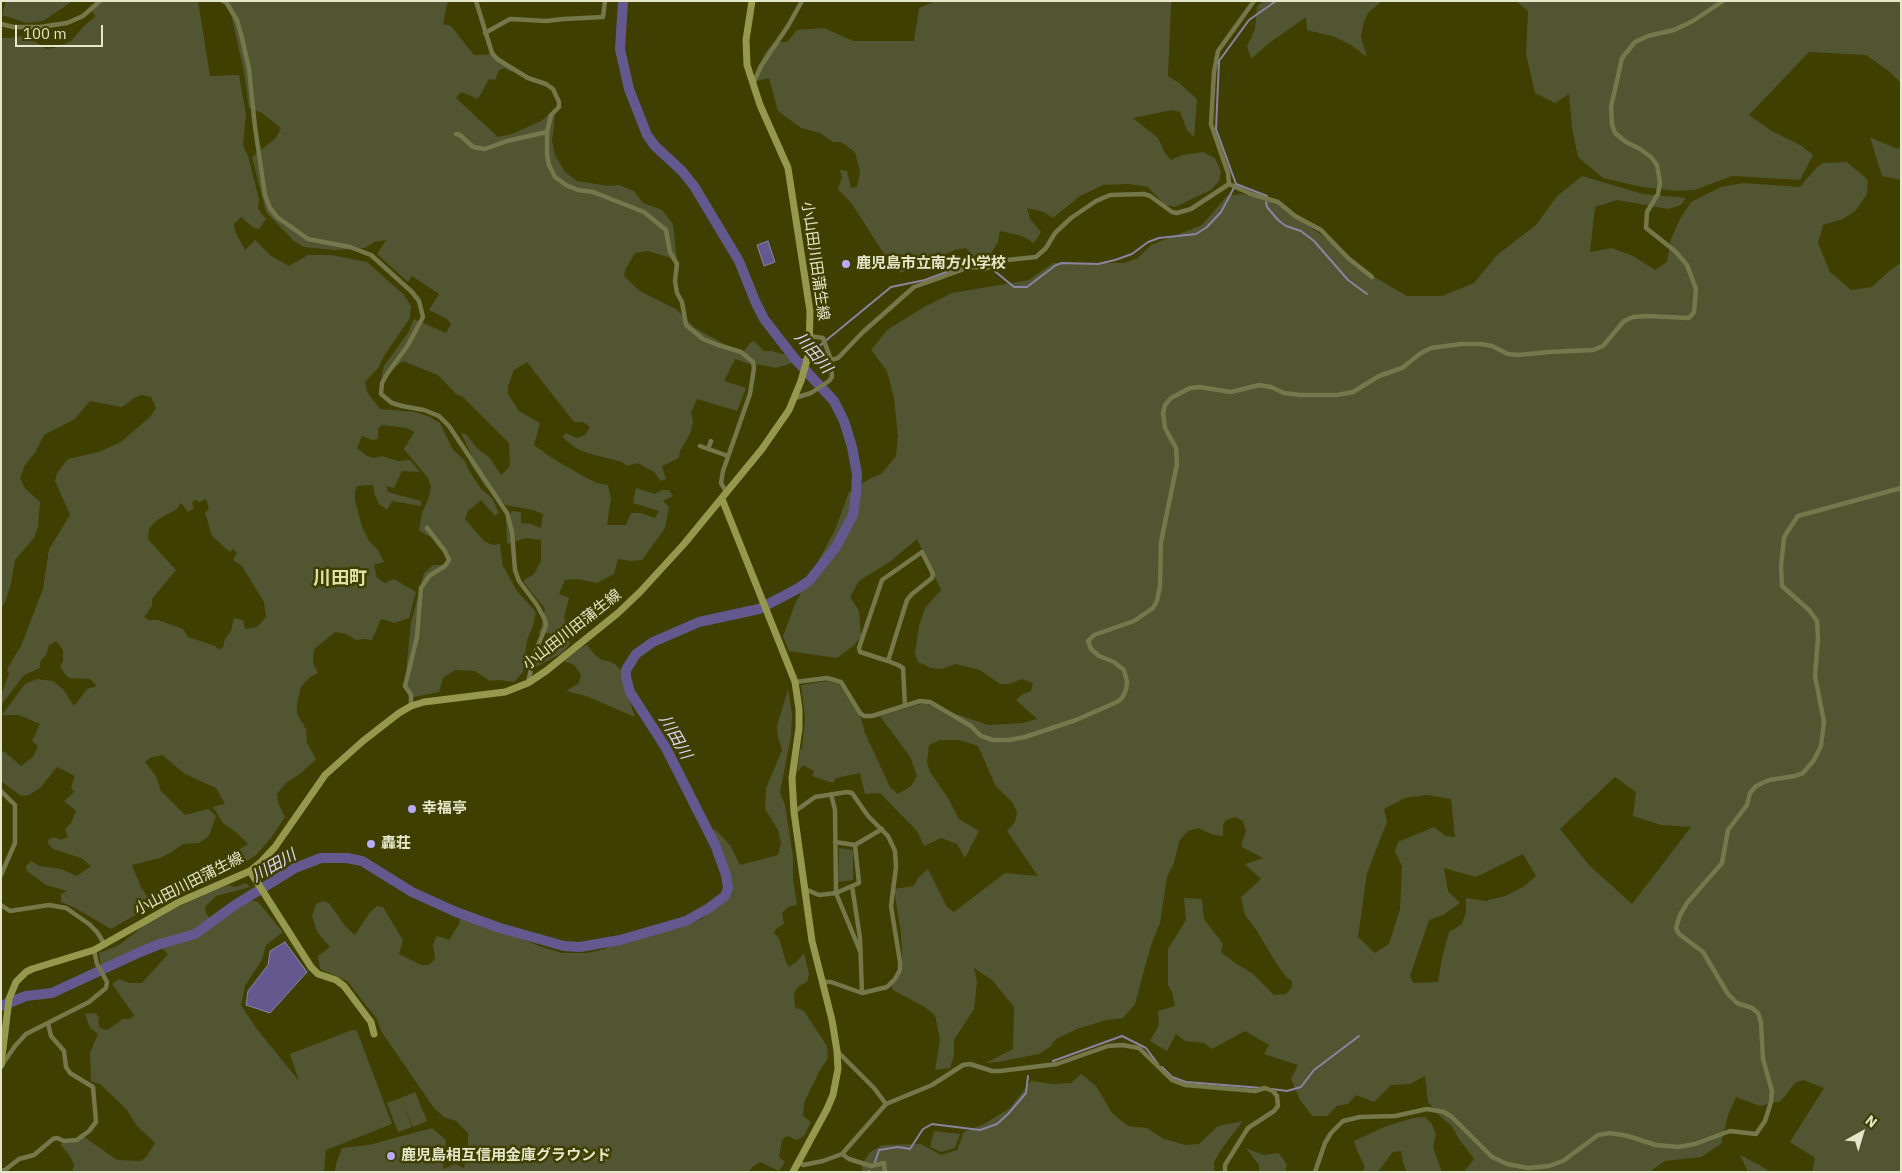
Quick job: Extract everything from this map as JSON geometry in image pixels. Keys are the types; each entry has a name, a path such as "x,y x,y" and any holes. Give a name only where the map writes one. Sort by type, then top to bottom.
{"main road":[{"name":"小山田川田蒲生線","path":"1,1066 7,1010 11,992 21,977 32,969 94,950 179,902 252,873 275,847 315,788 331,769 384,724 411,706 436,700 497,694 528,683 546,671 630,602 658,573 762,450 795,398 801,381 809,353 810,311 788,168 760,106 747,65 746,40 752,1"},
{"path":"724,496 795,682 799,709 799,728 792,778 794,812 812,941 834,1028 837,1051 838,1069 833,1095 794,1172"},
{"path":"252,873 311,967 318,974 336,980 344,986 371,1022 374,1034"}],"street":[{"path":"1,24 14,27 40,27 68,23 83,16 100,1"},
{"path":"223,1 226,2 237,20 242,38 249,69 265,195 270,208 277,217 308,238 350,247 371,255 412,292 418,301 423,318 408,345 382,383 381,394 392,403 424,410 439,416 449,426 507,513 512,532 515,570 519,581 537,604 546,626 534,655 528,683"},
{"path":"476,1 492,53 497,59 528,78 546,84 553,89 560,102 559,107 551,115 547,123 547,155 549,165 555,177 566,185 578,190 593,192 644,212 666,230 670,252 677,264 675,280 677,293 682,302 686,325 703,339 741,352 753,362 754,368 750,394 728,456 721,483 724,496"},
{"path":"485,33 510,19 546,21 603,17 605,1"},
{"path":"752,85 802,1"},
{"path":"1254,1 1218,51 1214,72 1211,124 1233,186 1251,194 1278,202 1295,216 1321,230 1348,258 1372,277"},
{"path":"795,682 827,678 842,682 860,713 864,716 872,716 920,701 930,702 970,726 981,736 993,740 1009,740 1042,732 1076,720 1117,702 1122,698 1128,682 1124,670 1114,662 1099,656 1091,649 1088,642 1094,634 1134,621 1152,608 1157,601 1160,586 1159,556 1161,542 1177,464 1176,448 1165,428 1163,413 1165,405 1179,392 1200,387 1231,392 1259,385 1271,387 1284,393 1337,395 1353,392 1379,376 1402,368 1421,353 1431,348 1460,344 1481,344 1518,356 1549,352 1593,350 1603,346 1624,321 1633,317 1689,318 1694,312 1696,289 1687,265 1675,251 1646,228 1648,212 1658,194 1660,183 1657,166 1640,148 1626,142 1615,134 1612,124 1611,107 1622,58 1635,42 1648,36 1674,30 1694,21 1723,1"},
{"path":"456,134 460,135 474,148 485,149 507,141 547,132"},
{"path":"831,360 838,358 863,332 914,288 967,268 975,267 985,270 1006,260 1036,257 1046,248 1055,233 1071,218 1096,201 1110,195 1144,194 1150,196 1172,212 1178,213 1190,209 1233,186"},
{"path":"795,398 811,393 829,382 832,378 831,360 824,338 810,336"},
{"path":"708,449 711,442"},
{"path":"700,446 728,456"},
{"path":"1315,1172 1328,1138 1337,1125 1343,1121 1360,1117 1395,1116 1427,1109 1444,1112 1452,1117 1492,1157 1507,1164 1528,1168 1549,1166 1563,1161 1598,1134 1610,1133 1628,1136 1656,1145 1678,1147 1695,1144 1730,1131 1756,1134 1767,1115 1772,1090 1763,1059 1761,1023 1758,1013 1752,1008 1737,1003 1728,994 1703,952 1679,934 1676,928 1687,903 1722,863 1728,830 1747,804 1750,793 1756,786 1769,780 1803,773 1814,760 1821,746 1824,722 1815,676 1818,638 1817,621 1809,610 1782,586 1781,566 1784,538 1787,532 1798,516 1901,488"},
{"path":"411,706 411,695 406,686 417,637 421,588 429,576 445,566 449,560 445,551 427,528"},
{"path":"888,661 907,600 932,578 933,574 922,552 882,580 860,648 860,652 903,668 905,705"},
{"path":"1,791 15,805 15,843 1,875"},
{"path":"794,812 809,800 832,794 852,793 868,816 892,842 894,851 896,867 892,906 900,962 900,970 896,979 888,987 862,993 831,982 822,982"},
{"path":"832,794 835,810 836,893 860,951"},
{"path":"835,842 855,845 882,829"},
{"path":"804,889 819,895 836,893 859,883 855,845"},
{"path":"852,886 860,938 862,993"},
{"path":"1,905 10,911 49,905 66,908 89,924 97,932 105,945"},
{"path":"1,1066 26,1034 101,993 106,988 107,982 97,964 94,950"},
{"path":"1,1171 18,1159 34,1155 53,1139 57,1138 64,1141 77,1140 89,1131 96,1122 93,1087 70,1073 66,1067 64,1051 51,1036 48,1023"},
{"path":"799,1162 803,1164 817,1162 842,1154 886,1104 932,1085 963,1065 970,1064 992,1071 1000,1071 1057,1064 1108,1046 1122,1045 1139,1048 1172,1080 1185,1085 1255,1091 1265,1088 1273,1091 1277,1096 1278,1106 1274,1112 1248,1128 1225,1165 1225,1172"},
{"path":"837,1051 874,1088 886,1104"},
{"path":"842,1154 849,1159 871,1166 884,1163 885,1172"}],"green space":[{"path":"6,1 73,1 43,21 27,23 2,15"},
{"path":"99,1 198,1 210,76 239,75 246,114 243,145 248,156 259,199 258,209 266,219 259,229 254,228 241,217 234,224 235,231 245,250 255,240 271,256 289,266 308,255 331,255 367,262 403,294 411,306 410,318 384,356 379,367 365,382 367,392 380,409 416,412 440,423 453,450 464,460 481,489 492,498 499,513 495,516 481,500 468,511 465,519 485,542 493,545 500,544 503,566 517,591 536,612 527,640 523,672 514,682 490,681 475,671 455,670 443,678 439,692 409,698 406,681 411,623 424,573 433,565 445,565 449,560 435,537 426,535 419,530 422,513 431,487 428,478 404,449 414,432 407,428 382,425 378,429 378,439 372,440 362,436 357,448 367,456 374,458 382,456 398,461 410,460 420,472 402,471 394,488 386,486 388,492 421,501 421,506 392,501 387,510 379,504 373,485 357,486 355,492 355,500 362,527 369,541 378,550 384,562 374,565 377,578 385,583 394,579 416,592 409,618 394,623 381,619 372,640 356,640 346,634 335,632 314,649 313,663 318,673 309,678 301,687 297,714 306,729 307,743 316,759 300,774 287,782 277,794 279,805 285,817 271,838 256,855 238,867 224,873 216,871 225,857 234,855 248,844 223,823 213,807 225,804 216,788 185,774 162,755 150,758 145,762 156,776 161,791 185,815 208,809 216,816 209,836 199,843 183,844 160,858 132,865 141,887 148,897 160,901 111,929 61,902 61,894 67,891 46,885 27,871 26,866 31,861 39,866 61,869 77,876 91,866 81,858 53,849 48,843 49,839 55,837 60,840 68,837 65,829 71,823 76,811 64,801 74,792 71,787 75,776 57,767 40,788 29,795 21,796 1,781 1,751 5,752 21,766 33,757 38,746 32,741 40,724 19,715 2,715 25,684 37,679 53,681 63,689 74,706 87,689 97,686 90,679 69,678 64,673 60,665 63,662 63,650 56,641 49,645 47,653 40,662 40,668 24,675 1,705 1,695 9,674 7,669 21,646 43,589 49,549 70,515 55,481 57,473 68,459 99,452 121,442 150,417 156,408 151,397 142,395 134,398 122,407 90,401 75,419 44,435 35,453 25,465 20,478 25,488 40,502 38,527 34,538 15,560 11,584 1,608 1,35 2,38 21,36 36,42 46,49 54,48 71,41 96,16 92,12","holes":["206,499 209,508 205,513 212,536 230,552 233,549 237,553 233,560 242,566 264,602 266,617 257,627 245,629 243,620 234,618 231,631 225,639 223,647 219,650 215,646 188,637 183,629 144,617 152,606 152,599 176,570 148,539 149,529 157,520 177,509 181,503 188,512 194,508 192,503 195,500 199,502"]},
{"path":"228,1 448,1 443,24 451,26 474,55 495,54 506,62 512,72 504,68 499,70 495,80 489,79 478,99 461,92 456,98 498,137 512,134 541,121 555,109 552,140 555,155 565,172 577,181 609,186 619,185 634,191 643,203 662,210 673,224 677,260 648,251 635,253 625,270 624,276 640,291 676,309 695,328 737,351 744,351 754,341 764,351 772,351 789,356 792,363 776,368 749,364 735,359 724,381 746,388 737,411 697,399 691,412 693,422 690,434 680,451 679,458 662,466 666,479 661,481 654,472 638,463 627,466 622,462 587,453 576,448 562,437 566,433 577,438 585,435 590,427 583,422 574,422 527,362 514,370 508,386 508,394 519,411 540,423 534,445 583,476 597,483 608,485 611,498 607,525 626,525 631,513 640,513 655,518 659,511 633,503 636,488 655,494 662,490 669,490 673,496 663,501 669,507 665,528 642,560 618,559 614,574 597,583 577,579 565,580 559,594 569,598 564,618 570,636 569,645 562,653 529,671 529,663 547,648 558,643 560,638 549,633 538,634 545,609 523,581 534,574 541,561 541,540 526,538 507,544 506,519 512,511 521,512 521,523 541,528 543,514 533,510 506,505 485,486 470,463 473,458 461,433 466,434 477,448 490,458 501,475 510,466 509,443 438,375 403,361 381,378 384,366 408,333 414,319 446,333 451,324 447,319 429,310 439,294 412,276 408,282 377,254 386,240 374,242 365,248 335,250 304,247 294,241 266,212 252,157 276,138 281,128 262,113 249,108 244,72"},
{"path":"935,1 1172,1 1168,76 1197,99 1194,137 1187,130 1180,112 1172,110 1133,118 1158,138 1165,153 1171,160 1183,155 1203,152 1215,158 1221,172 1219,181 1211,190 1175,207 1165,205 1148,187 1129,184 1103,185 1080,196 1053,218 1044,212 1027,208 1030,219 1041,232 1034,243 1022,236 1000,231 998,242 992,252 977,260 966,248 955,250 913,266 901,273 891,265 852,204 838,189 842,177 840,170 847,171 851,188 857,187 860,171 855,152 841,142 833,142 820,133 801,128 778,111 769,78 757,81 758,68 765,53 774,42 787,42 797,30 824,28 853,41 914,41 919,8"},
{"path":"1264,1 1382,1 1368,13 1364,22 1361,37 1367,57 1351,45 1335,37 1307,30 1306,17 1268,44 1251,59 1247,46 1255,29 1257,6"},
{"path":"1516,1 1901,1 1901,83 1890,72 1866,55 1809,52 1749,115 1770,130 1802,146 1813,155 1800,180 1732,176 1695,190 1678,191 1642,187 1603,178 1578,157 1572,128 1569,94 1555,103 1535,93 1526,54 1528,11"},
{"path":"1870,137 1897,149 1901,147 1901,180 1882,176"},
{"path":"1847,162 1868,180 1867,194 1855,211 1843,219 1823,225 1818,243 1830,272 1851,290 1872,287 1901,263 1901,1172 1812,1172 1815,1158 1790,1142 1824,1088 1803,1080 1795,1083 1781,1101 1760,1106 1736,1097 1728,1115 1721,1144 1701,1157 1665,1161 1652,1170 1652,1172 1464,1172 1474,1159 1451,1125 1428,1102 1425,1076 1410,1084 1391,1085 1374,1102 1356,1095 1348,1104 1337,1106 1327,1116 1312,1116 1300,1100 1291,1079 1298,1065 1264,1054 1269,1045 1245,1031 1212,1049 1204,1043 1185,1041 1176,1034 1167,1051 1150,1041 1159,1025 1158,1011 1175,1006 1172,992 1168,985 1168,949 1186,920 1184,898 1202,899 1204,919 1223,944 1221,952 1252,973 1274,995 1286,994 1292,987 1292,981 1286,977 1276,963 1245,915 1241,897 1261,879 1245,864 1263,858 1242,847 1246,832 1243,821 1235,817 1226,820 1223,825 1223,836 1214,835 1198,828 1188,831 1179,841 1174,863 1167,877 1160,923 1151,945 1135,1004 1123,1018 1106,1020 1077,1029 1056,1039 1050,1047 1039,1054 986,1063 1013,1049 1014,1007 992,980 974,968 977,982 974,1009 954,1040 954,1055 950,1068 935,1070 940,1040 935,1015 923,1006 893,990 891,985 902,959 901,933 894,889 914,886 918,878 928,869 947,907 954,912 1005,873 1038,876 1007,831 1015,822 1017,812 1012,802 995,785 978,746 959,740 940,740 929,745 927,762 930,772 948,798 959,819 979,831 965,858 957,844 941,838 924,846 917,831 880,793 865,794 860,773 836,778 833,783 812,776 814,771 803,765 797,773 805,718 801,685 827,681 839,684 861,718 865,733 890,787 898,794 911,786 917,776 910,757 880,716 924,703 988,725 1023,723 1037,719 1016,700 1023,694 1031,691 1033,683 1022,679 1009,684 1000,684 980,670 956,664 941,669 931,668 918,662 915,654 919,626 925,608 941,590 917,539 891,561 859,581 850,597 859,611 861,637 853,646 837,658 789,651 783,636 795,604 835,530 849,492 869,479 881,474 896,456 898,436 894,398 887,371 871,350 887,330 924,307 952,293 1029,280 1053,263 1124,263 1138,258 1151,245 1202,225 1227,196 1240,194 1267,197 1319,233 1369,274 1407,296 1442,296 1474,283 1497,255 1536,225 1557,196 1582,176 1643,194 1686,198 1681,205 1668,209 1617,200 1595,207 1590,252 1612,248 1633,256 1655,270 1667,262 1671,239 1680,219 1691,202 1721,187 1743,183 1800,187 1816,168 1823,163","holes":["1615,777 1636,792 1633,816 1661,825 1691,827 1632,904 1590,866 1560,829","1427,795 1451,799 1455,837 1446,836 1434,827 1398,842 1395,851 1402,866 1400,909 1389,944 1375,953 1358,937 1367,873 1387,822 1384,809 1405,798","1523,854 1536,876 1523,887 1505,896 1485,901 1466,898 1466,912 1462,924 1449,932 1438,982 1413,983 1410,976 1429,920 1443,915 1460,903 1448,891 1444,868 1476,877"]},
{"path":"587,645 595,655 602,660 615,664 622,672 635,717 586,696 566,691 579,683 581,675 574,665 564,661"},
{"path":"788,689 792,714 791,736 780,792 785,805 793,857 793,879 797,905 788,907 782,913 784,924 777,928 774,933 779,938 789,967 804,953 809,974 807,982 799,986 794,993 795,1007 804,1011 827,1046 828,1058 804,1103 803,1116 811,1122 804,1136 797,1140 787,1136 782,1140 779,1157 785,1162 779,1171 760,1162 752,1167 749,1172 335,1172 342,1148 369,1145 432,1128 446,1140 443,1169 455,1164 464,1168 468,1152 468,1133 456,1121 444,1117 434,1108 381,1031 377,1019 347,981 320,969 318,956 330,947 317,932 312,916 316,904 323,901 329,903 346,927 355,935 370,912 377,906 383,907 403,940 399,954 421,965 429,965 435,959 433,944 437,936 449,940 462,915 539,946 562,953 587,953 605,949 637,932 677,929 702,919 721,901 728,885 728,872 702,830 716,830 730,845 740,865 778,855 781,843 778,830 765,809 766,788 782,750 777,726"},
{"path":"839,848 853,850 853,880 838,882"},
{"path":"246,883 250,887 216,896 205,907 206,913 214,925 225,906 234,900 241,897 258,902 283,932 266,945 262,960 245,986 241,1005 256,1028 299,1081 290,1054 352,1030 357,1031 392,1124 326,1150 324,1172 72,1172 74,1165 70,1156 60,1144 73,1141 80,1134 117,1160 141,1161 147,1156 155,1143 137,1126 126,1109 100,1084 91,1081 90,1053 98,1034 90,1028 85,1014 95,1013 99,1017 98,1023 100,1028 107,1030 123,1019 130,1019 134,1015 112,984 119,979 129,983 142,983 168,954 155,942 101,966 99,953 119,945 147,923 169,911 218,888 228,885 236,887"},
{"path":"1081,1074 1096,1086 1112,1113 1128,1126 1147,1128 1162,1138 1185,1145 1199,1144 1218,1126 1243,1121 1214,1162 1214,1172 861,1172 863,1163 870,1152 883,1145 921,1144 941,1155 957,1150 964,1132 984,1124 1010,1108 1031,1081 1053,1084 1071,1083"},
{"path":"415,1092 427,1121 413,1127 401,1098"},
{"path":"401,1098 412,1127 398,1132 387,1103"},
{"path":"1425,1117 1432,1124 1436,1135 1433,1147 1442,1172 1407,1172 1401,1151 1393,1152 1378,1172 1362,1172 1365,1167 1354,1141 1384,1127 1413,1118"},
{"path":"934,1131 960,1134 955,1148 941,1152 930,1147"},
{"path":"1246,1148 1263,1155 1279,1153 1287,1165 1285,1172 1259,1172 1259,1165"},
{"path":"1740,1155 1763,1167 1770,1172 1748,1172"}],"shaded area":[{"path":"768,241 775,262 764,266 757,245"},
{"path":"285,942 307,972 270,1013 246,1005 248,991 268,965 270,951"}],"waterway":[{"name":"川田川","path":"1,1006 26,996 52,993 140,952 195,934 235,905 295,868 321,858 347,858 362,861 412,892 456,912 500,928 564,946 580,947 620,940 686,921 725,896 728,888 726,875 716,847 666,748 630,692 626,670 636,654 653,642 699,622 759,609 809,581 836,547 853,515 857,474 852,447 844,421 834,401 795,359 764,319 739,261 694,186 682,171 655,146 647,135 629,89 620,49 623,1"},
{"path":"1236,184 1216,129 1219,61 1249,20 1276,1"},
{"path":"991,268 1014,287 1027,287 1056,265 1062,263 1098,264 1132,254 1148,242 1159,238 1196,234 1207,227 1221,212 1236,184 1267,196"},
{"path":"1266,202 1267,207 1278,220 1286,226 1301,231 1314,241 1348,280 1367,294"},
{"path":"812,352 891,287 925,280 971,263 987,266"},
{"name":"川田川","path":"799,363 804,359"},
{"path":"1053,1061 1122,1036 1146,1048 1158,1064"},
{"path":"1272,1089 1287,1091 1301,1087 1314,1070 1359,1036"},
{"path":"1162,1067 1172,1077 1186,1082 1262,1088"},
{"path":"875,1162 879,1150 898,1147 910,1149 923,1129 932,1124 980,1130 997,1124 1026,1093 1028,1076"}],"place":[{"name":"鹿児島市立南方小学校","path":"846,264"},
{"name":"幸福亭","path":"412,809"},
{"name":"轟荘","path":"371,844"},
{"name":"鹿児島相互信用金庫グラウンド","path":"391,1156"}],"district":[{"name":"川田町","path":"340,579"}]}
